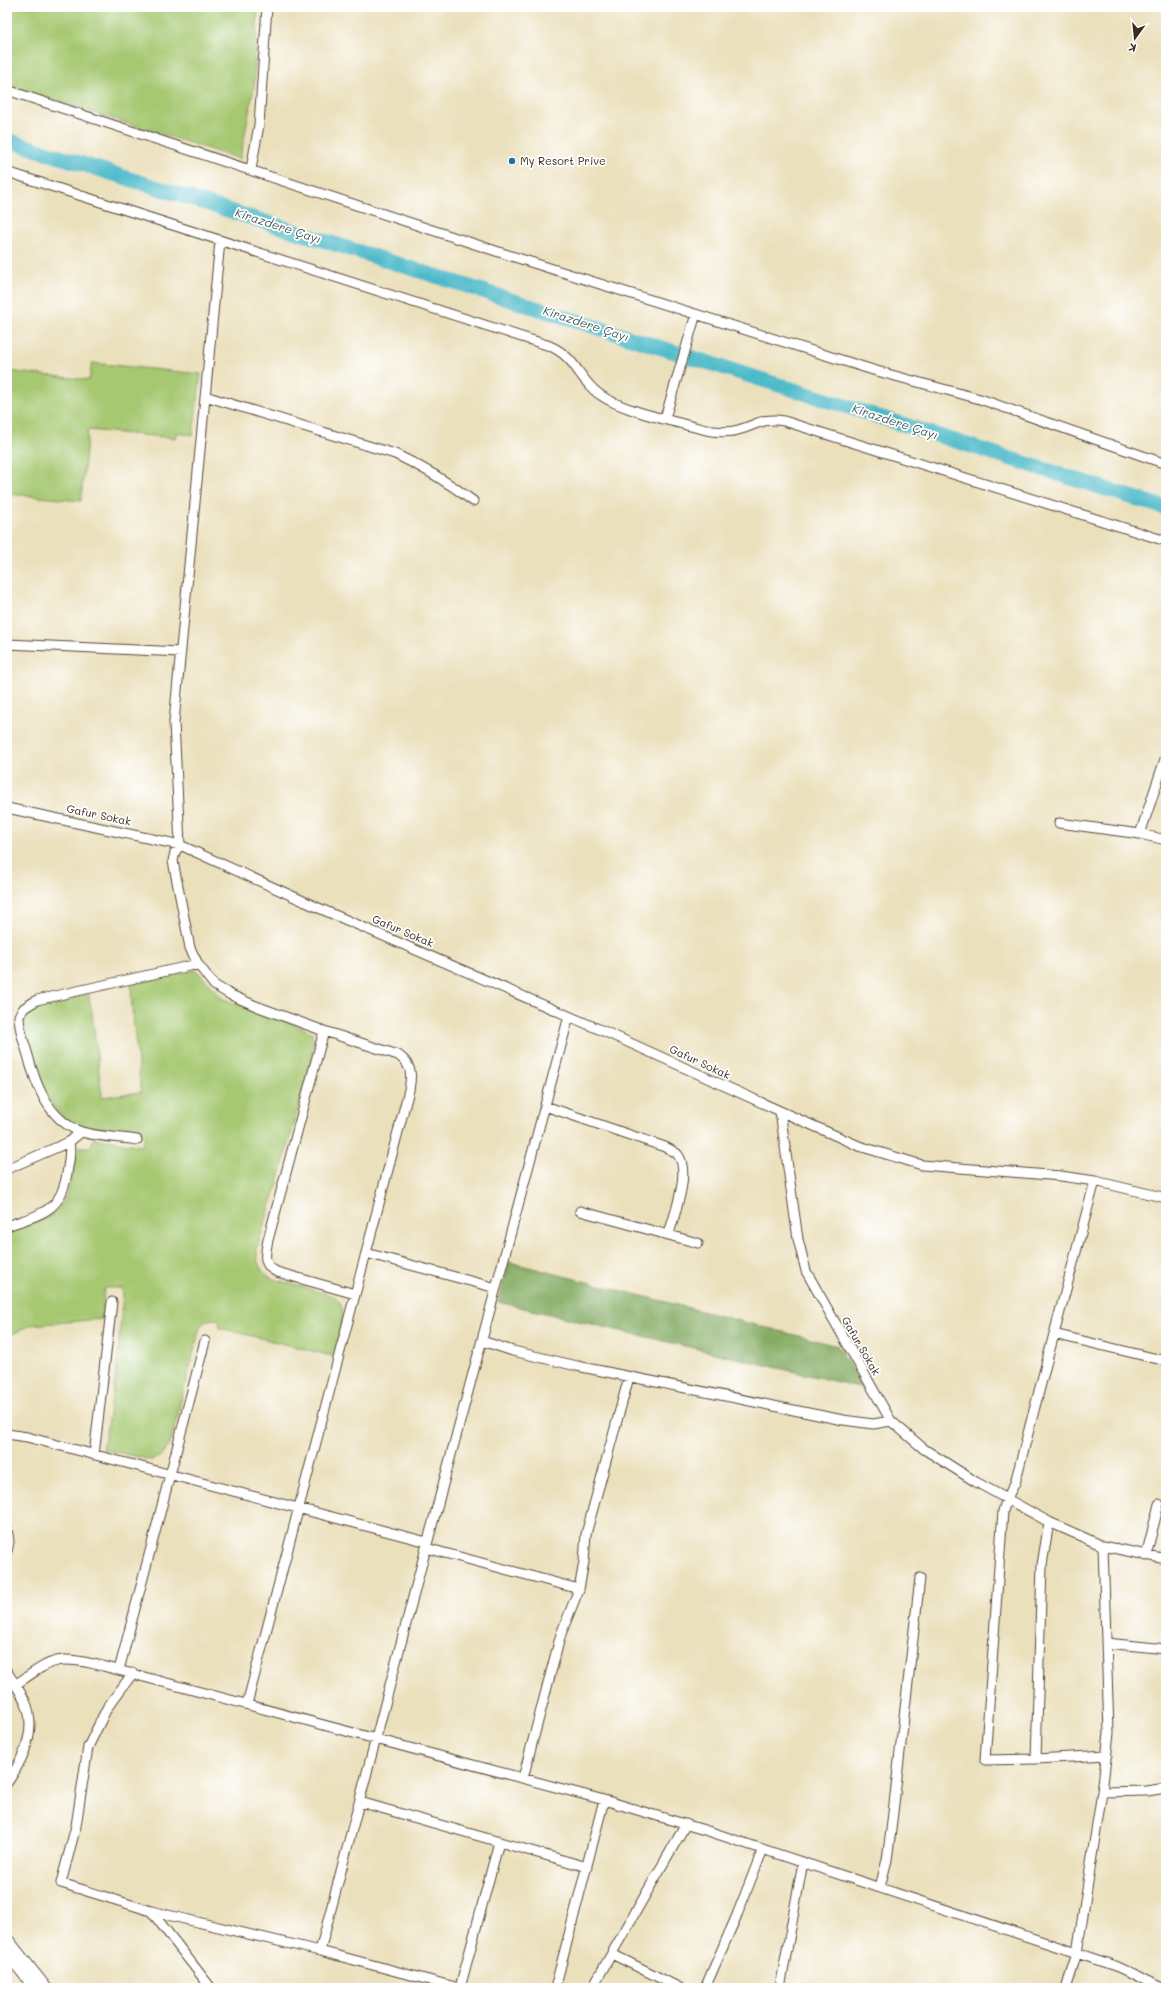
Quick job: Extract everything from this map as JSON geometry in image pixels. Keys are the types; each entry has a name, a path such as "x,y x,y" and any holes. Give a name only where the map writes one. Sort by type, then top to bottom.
{"main road":[{"path":"7,1939 46,1988"},
{"path":"7,1953 35,1988"}],"street":[{"path":"250,169 259,125 267,7"},
{"path":"7,90 250,169 322,195 696,314 873,370 980,399 1166,464"},
{"path":"7,172 550,346 561,351 568,357 589,385 599,394 627,407 666,414 719,432 739,430 766,419 784,422 1166,540"},
{"path":"220,241 174,722 180,845 175,852 173,861 190,948 198,964 214,985 231,995 324,1031 398,1056 408,1063 412,1071 409,1090 247,1704"},
{"path":"666,414 696,314"},
{"path":"205,396 395,454 422,467 449,483 473,501"},
{"path":"7,644 181,652"},
{"path":"1140,834 1166,756"},
{"name":"Gafur Sokak","path":"7,808 180,845 321,909 569,1016 780,1111 798,1239 806,1271 891,1421 898,1429 924,1449 976,1482 1049,1522 1103,1546 1166,1559"},
{"path":"1059,823 1140,834 1166,840"},
{"path":"137,1140 82,1132 59,1118 40,1091 21,1031 19,1016 21,1012 37,1000 198,964"},
{"path":"320,1952 427,1545 569,1016"},
{"path":"324,1031 268,1240 265,1254 266,1263 270,1269 277,1272 355,1294"},
{"path":"545,1106 666,1147 678,1155 684,1166 683,1178 669,1234"},
{"path":"780,1111 859,1146 922,1165 1062,1176 1095,1181 1166,1198"},
{"path":"7,1169 48,1149 69,1142 82,1132"},
{"path":"7,1226 44,1212 58,1202 65,1185 70,1157 69,1142"},
{"path":"1095,1181 1015,1483 1007,1498 1001,1526 985,1760 1107,1755"},
{"path":"580,1211 698,1243"},
{"path":"366,1253 496,1288"},
{"path":"94,1455 112,1302"},
{"path":"1054,1334 1166,1361"},
{"path":"119,1670 205,1341"},
{"path":"482,1341 527,1354 629,1377 861,1423 873,1424 891,1421"},
{"path":"523,1778 560,1640 579,1589 584,1562 586,1534 629,1377"},
{"path":"7,1434 27,1437 298,1508 579,1589"},
{"path":"1146,1556 1160,1504"},
{"path":"1036,1759 1042,1565 1049,1522"},
{"path":"7,1527 9,1542 7,1551"},
{"path":"1066,1988 1077,1953 1102,1792 1109,1733 1103,1546"},
{"path":"880,1887 887,1860 891,1830 920,1578"},
{"path":"1106,1643 1166,1649"},
{"path":"15,1685 42,1666 57,1660 80,1660 133,1673 604,1800 686,1824 1077,1953 1124,1970 1163,1988"},
{"path":"7,1672 25,1702 29,1724 23,1756 18,1767 7,1783"},
{"path":"133,1673 107,1708 88,1747 76,1826 61,1883 151,1911 320,1952 459,1988 499,1842"},
{"path":"1102,1792 1147,1791 1166,1788"},
{"path":"555,1988 604,1800"},
{"path":"360,1802 587,1867"},
{"path":"592,1988 686,1824"},
{"path":"705,1988 737,1915 763,1849"},
{"path":"780,1988 802,1862"},
{"path":"151,1911 211,1988"},
{"path":"612,1954 680,1988"}],"green space":[{"path":"7,7 258,7 254,87 240,159 7,85"},
{"path":"92,363 201,374 193,435 176,433 175,438 88,430 81,501 7,494 7,371 89,380"},
{"path":"196,970 223,999 308,1030 312,1033 314,1039 311,1061 277,1186 257,1247 257,1257 261,1269 271,1278 334,1296 342,1308 343,1316 340,1333 332,1356 220,1328 219,1320 211,1319 204,1323 200,1327 170,1444 161,1456 151,1460 103,1449 116,1374 123,1294 122,1288 104,1288 102,1319 31,1325 7,1337 7,1232 48,1217 56,1212 62,1204 70,1186 76,1147 91,1147 93,1138 142,1146 145,1136 78,1125 65,1118 54,1108 39,1081 33,1066 21,1021 30,1006 88,992 102,1097 141,1092 132,1009 131,984"},
{"path":"509,1262 838,1346 863,1388 498,1302"}],"waterway":[{"name":"Kirazdere Çayı","path":"7,140 1166,508"}],"place":[{"name":"My Resort Prive","path":"512,161"}]}
